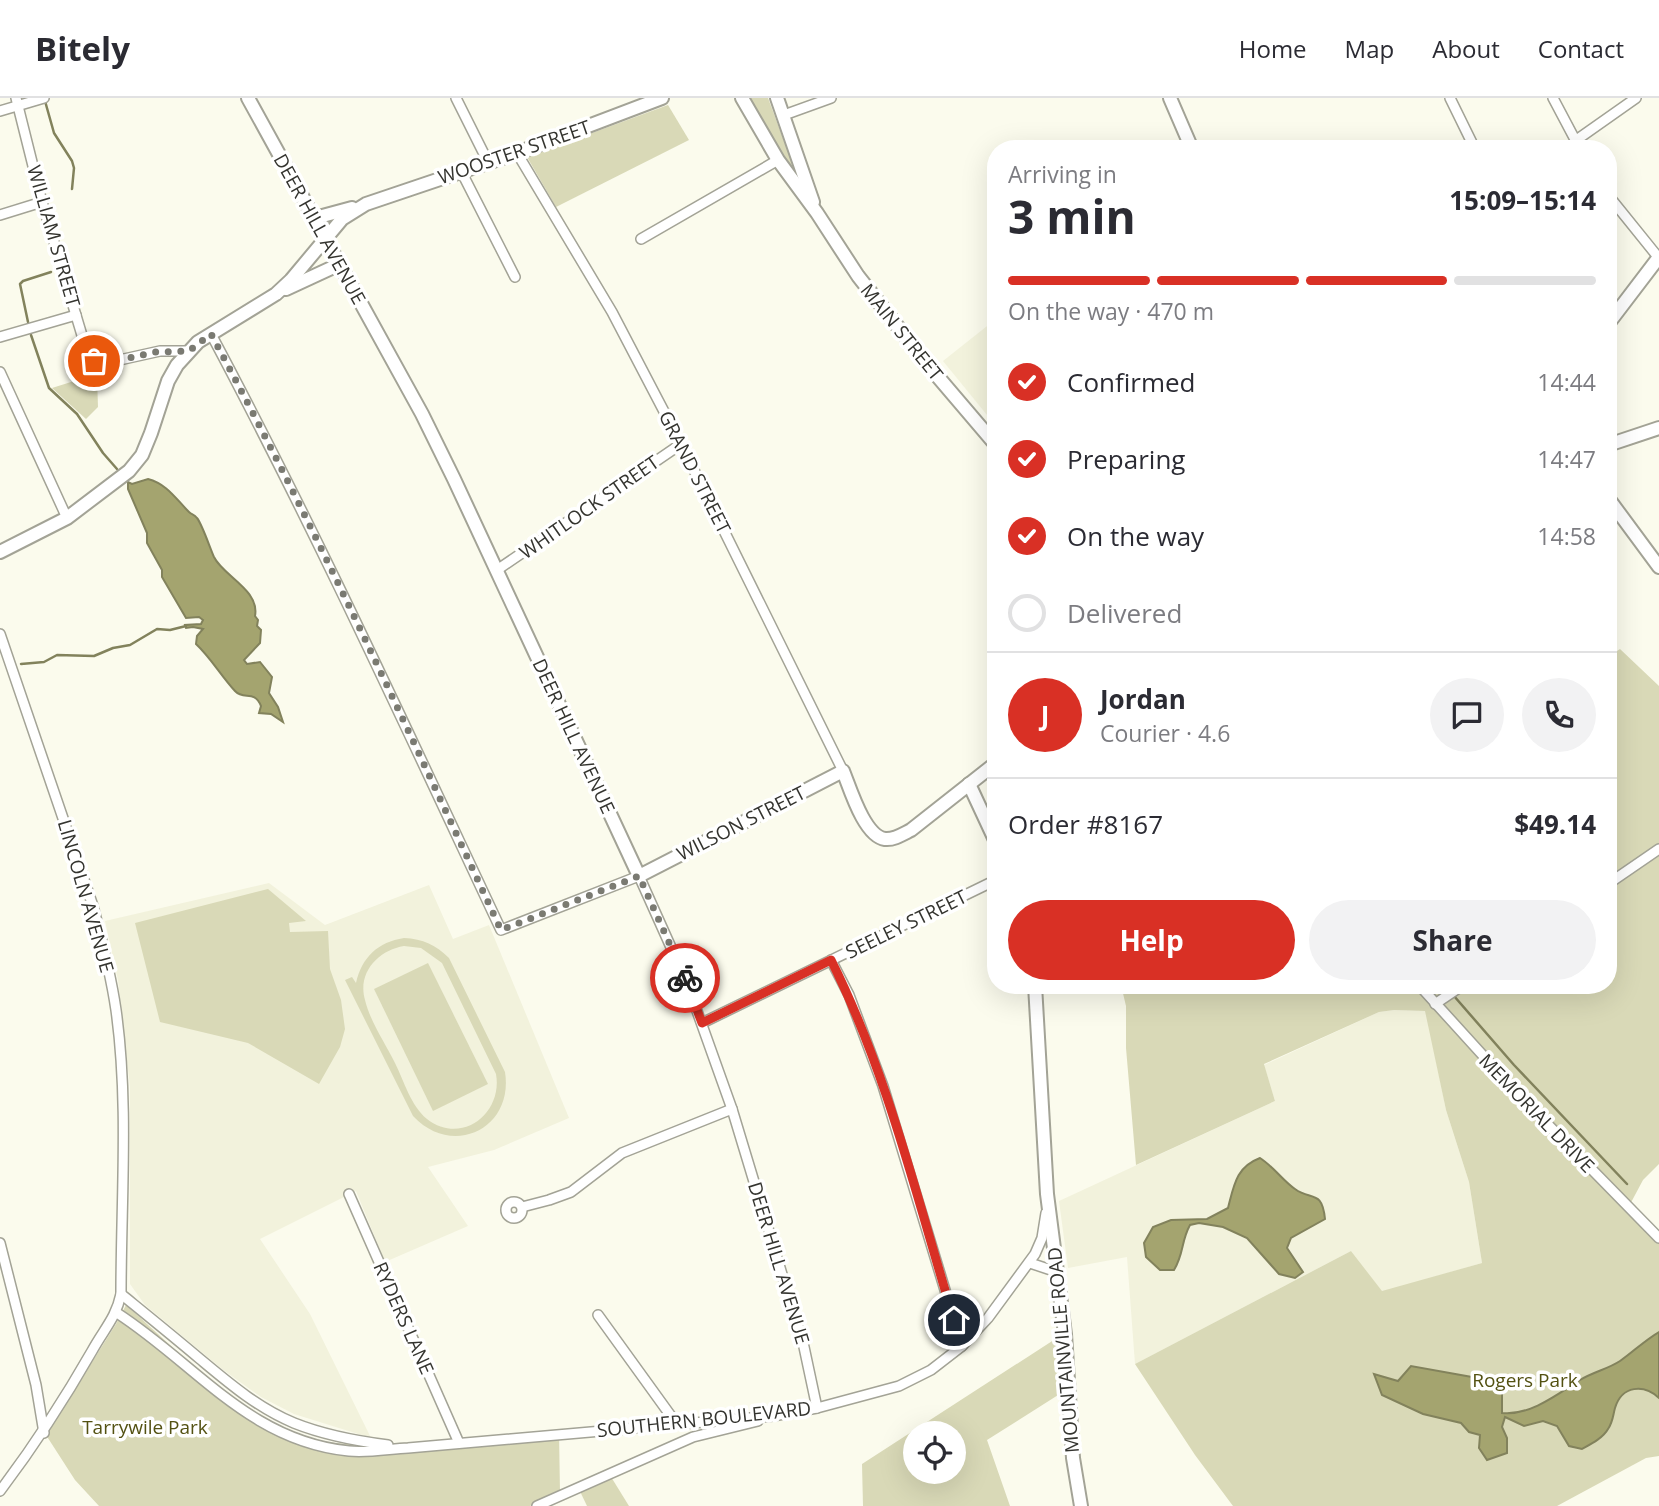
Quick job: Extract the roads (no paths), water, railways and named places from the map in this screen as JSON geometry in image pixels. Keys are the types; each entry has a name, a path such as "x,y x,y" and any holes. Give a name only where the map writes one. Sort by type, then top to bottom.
{"street":[{"path":"0,111 17,102 44,98"},
{"name":"DEER HILL AVENUE","path":"248,98 422,414 687,981 732,1109 804,1347 817,1408"},
{"path":"456,98 488,162"},
{"name":"WOOSTER STREET","path":"315,218 366,204 517,153 662,98"},
{"name":"MAIN STREET","path":"742,98 778,160 858,276 987,434"},
{"name":"MAIN STREET","path":"777,98 817,213"},
{"path":"784,115 831,98"},
{"path":"1170,98 1188,140"},
{"path":"1450,98 1471,140"},
{"path":"1553,98 1574,140"},
{"path":"1583,140 1636,98"},
{"name":"WILLIAM STREET","path":"17,102 42,202 87,352 94,361 106,363 156,352 189,351"},
{"name":"GRAND STREET","path":"517,153 606,300 681,444 843,771 865,821 874,834 886,839 911,830 987,770"},
{"path":"641,239 778,160"},
{"path":"461,171 515,277"},
{"path":"0,215 42,202"},
{"name":"WOOSTER STREET","path":"276,294 342,219 366,204"},
{"path":"1617,206 1659,257 1617,312"},
{"path":"0,552 67,518 114,484 135,463 151,433 168,381 189,351 211,334 276,294 340,264"},
{"path":"0,337 76,315"},
{"path":"211,334 272,447 334,573 501,930 639,876"},
{"path":"0,372 67,518"},
{"path":"1617,442 1659,428"},
{"name":"WHITLOCK STREET","path":"497,570 681,444"},
{"path":"1617,510 1659,567"},
{"name":"LINCOLN AVENUE","path":"0,634 93,908 110,976 121,1059 121,1294"},
{"name":"WILSON STREET","path":"639,876 843,771"},
{"path":"968,785 987,824"},
{"path":"1617,878 1659,849"},
{"name":"SEELEY STREET","path":"702,1023 987,884"},
{"path":"831,960 849,995 883,1086 962,1346"},
{"name":"MOUNTAINVILLE ROAD","path":"1036,994 1047,1194 1065,1334 1073,1458 1081,1506"},
{"name":"MEMORIAL DRIVE","path":"1427,994 1517,1093 1659,1238"},
{"path":"1435,1004 1451,994"},
{"path":"522,1207 571,1192 622,1153 732,1109"},
{"name":"RYDERS LANE","path":"349,1194 459,1443"},
{"name":"SOUTHERN BOULEVARD","path":"117,1314 235,1407 289,1437 320,1447 352,1451 408,1448 773,1416 817,1408 899,1386 924,1375 962,1346 988,1318 1030,1263 1042,1238 1047,1194"},
{"path":"0,1243 36,1385 44,1433"},
{"path":"1030,1263 1056,1272"},
{"path":"0,1491 44,1433 103,1331 117,1314 121,1294"},
{"name":"SOUTHERN BOULEVARD","path":"121,1294 244,1395 267,1410 295,1423 356,1441 408,1448"},
{"path":"598,1315 676,1423"},
{"path":"537,1506 693,1437 773,1416"}],"waterway":[{"path":"45,101 54,133 72,161 72,189"},
{"path":"28,322 20,284 51,272"},
{"path":"31,335 49,388 77,414 117,469"},
{"path":"21,664 44,662 57,655 94,656 130,645 157,629 170,630 186,626"},
{"path":"1454,996 1514,1065 1627,1184"}],"park label":[{"name":"Rogers Park","path":"1525,1380"},
{"name":"Tarrywile Park","path":"145,1427"}]}
